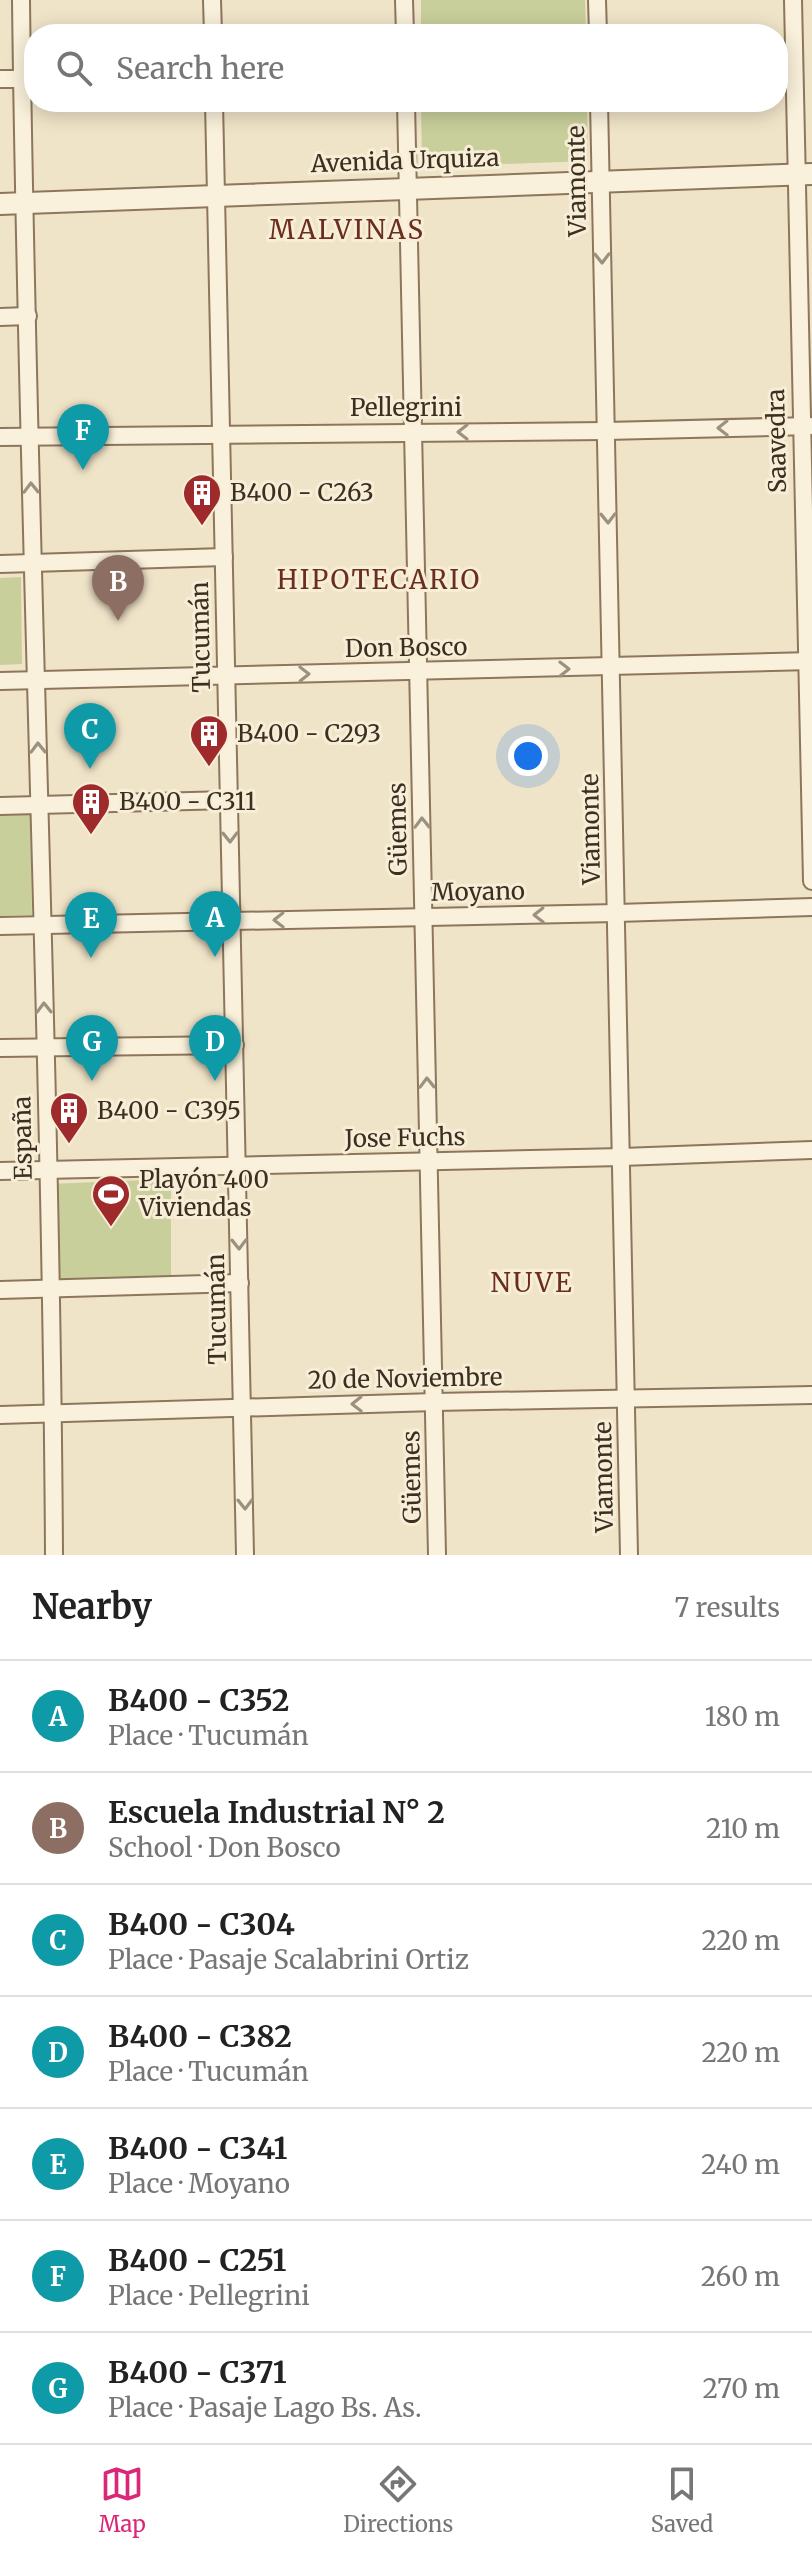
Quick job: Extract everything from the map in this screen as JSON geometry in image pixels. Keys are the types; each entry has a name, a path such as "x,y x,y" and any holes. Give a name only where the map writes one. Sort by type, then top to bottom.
{"street":[{"name":"España","path":"21,0 54,1555"},
{"path":"212,0 213,24"},
{"path":"404,0 405,24"},
{"path":"597,0 598,24"},
{"name":"Saavedra","path":"793,0 804,174 812,881"},
{"path":"0,79 22,79"},
{"name":"Tucumán","path":"214,112 245,1555"},
{"name":"Güemes","path":"406,112 437,1555"},
{"name":"Viamonte","path":"599,112 629,1555"},
{"name":"Avenida Urquiza","path":"0,204 804,174"},
{"path":"0,317 28,316"},
{"name":"Pellegrini","path":"0,437 807,426"},
{"path":"0,564 224,557"},
{"name":"Don Bosco","path":"0,681 809,661"},
{"path":"0,806 229,800"},
{"name":"Moyano","path":"0,926 812,907"},
{"path":"0,1048 235,1045"},
{"name":"Jose Fuchs","path":"0,1171 812,1150"},
{"path":"0,1290 240,1283"},
{"name":"20 de Noviembre","path":"0,1415 812,1395"}],"green space":[{"path":"421,0 585,0 586,24 421,24"},
{"path":"421,112 587,112 588,161 422,167"},
{"path":"21,577 22,664 0,665 0,578"},
{"path":"0,814 30,814 32,915 0,916"},
{"name":"Playón 400 Viviendas","path":"171,1179 171,1280 60,1284 54,1280 49,1184"}],"place":[{"name":"B400 - C251","path":"83,470"},
{"name":"B400 - C263","path":"202,527"},
{"name":"Escuela Industrial N° 2","path":"118,621"},
{"name":"B400 - C293","path":"209,768"},
{"name":"B400 - C304","path":"90,769"},
{"name":"B400 - C311","path":"91,836"},
{"name":"B400 - C352","path":"215,957"},
{"name":"B400 - C341","path":"91,958"},
{"name":"B400 - C371","path":"92,1081"},
{"name":"B400 - C382","path":"215,1081"},
{"name":"B400 - C395","path":"69,1145"},
{"name":"Playón 400 Viviendas","path":"111,1228"}],"district":[{"name":"MALVINAS","path":"347,230"},
{"name":"HIPOTECARIO","path":"379,580"},
{"name":"NUVE","path":"532,1283"}]}
